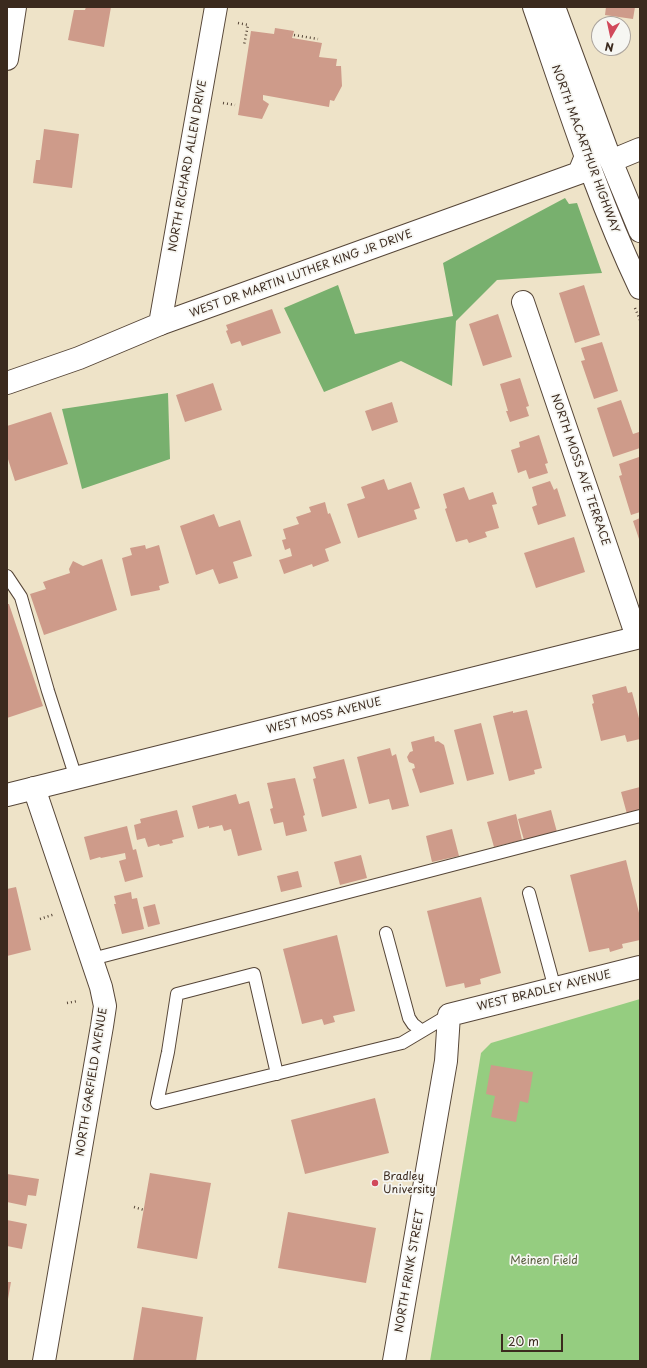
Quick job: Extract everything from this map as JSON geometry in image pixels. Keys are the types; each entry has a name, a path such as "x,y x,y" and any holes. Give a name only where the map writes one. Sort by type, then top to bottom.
{"street":[{"path":"7,59 15,7"},
{"name":"NORTH RICHARD ALLEN DRIVE","path":"160,324 216,7"},
{"name":"NORTH MACARTHUR HIGHWAY","path":"534,7 586,156 626,260 640,288"},
{"name":"NORTH MACARTHUR HIGHWAY","path":"554,7 611,161 640,231"},
{"path":"611,161 640,149"},
{"name":"WEST DR MARTIN LUTHER KING JR DRIVE","path":"7,383 78,358 160,324 579,173 586,156"},
{"name":"NORTH MOSS AVE TERRACE","path":"523,302 639,637"},
{"name":"WEST MOSS AVENUE","path":"7,795 639,637"},
{"name":"NORTH GARFIELD AVENUE","path":"34,788 92,959 102,991 105,1011 44,1361"},
{"name":"WEST BRADLEY AVENUE","path":"449,1015 640,967"},
{"name":"NORTH FRINK STREET","path":"394,1361 446,1061 449,1015"}],"lane":[{"path":"7,576 21,597 48,692 76,778"},
{"path":"92,959 640,816"},
{"path":"529,893 555,989"},
{"path":"386,933 409,1018 413,1024 422,1031"},
{"path":"276,1074 254,974 177,994 168,1052 157,1103 276,1074 402,1043 449,1015"}],"path":[{"path":"238,23 248,25 244,45"},
{"path":"294,35 318,39"},
{"path":"223,103 235,105"},
{"path":"40,919 50,915"},
{"path":"67,1003 78,1001"},
{"path":"134,1207 144,1210"}],"green space":[{"path":"565,198 569,204 577,203 602,273 497,280 456,321 452,386 401,361 324,392 284,308 338,285 355,334 453,316 443,263"},
{"path":"168,393 170,459 82,489 62,409"},
{"name":"Meinen Field","path":"640,999 640,1361 430,1361 481,1053 491,1043"}],"building":[{"path":"86,7 111,7 104,47 68,40 74,10 85,10"},
{"path":"606,7 635,7 633,19 631,19 631,16 605,15"},
{"path":"275,28 294,31 292,38 322,43 319,57 337,59 336,66 341,66 342,86 334,101 330,100 329,107 263,95 263,100 269,104 262,119 238,115 251,31 274,34"},
{"path":"44,129 79,134 72,188 33,183 36,160 40,160"},
{"path":"584,285 600,335 575,343 559,293"},
{"path":"272,309 281,333 242,346 240,341 231,344 226,331 228,330 226,325"},
{"path":"498,314 512,357 483,366 469,324"},
{"path":"602,342 618,391 594,399 581,361 585,360 581,348"},
{"path":"520,378 529,406 526,407 529,416 510,422 500,384"},
{"path":"213,383 222,410 185,422 176,395"},
{"path":"621,400 633,434 639,432 640,448 613,457 597,408"},
{"path":"392,402 398,422 372,431 365,411"},
{"path":"51,412 68,464 15,481 7,456 7,426"},
{"path":"539,435 548,463 545,464 548,473 529,479 526,470 518,473 511,450 520,447 519,442"},
{"path":"639,457 640,512 631,515 619,476 622,475 619,464"},
{"path":"384,479 388,490 411,482 420,508 414,510 417,519 358,538 347,504 365,498 361,487"},
{"path":"550,481 554,490 557,488 566,516 538,525 532,507 537,505 532,487"},
{"path":"464,487 469,500 493,492 497,504 492,505 499,528 485,532 487,537 469,543 467,539 456,542 445,509 447,508 443,494"},
{"path":"325,502 328,514 330,513 341,543 325,549 329,561 313,567 312,564 284,574 279,560 292,556 290,548 285,550 282,540 286,539 283,529 299,524 296,517 311,512 309,507"},
{"path":"214,514 219,527 240,520 252,556 233,562 238,578 219,584 213,569 196,575 180,526"},
{"path":"640,518 640,542 633,521"},
{"path":"574,537 585,572 536,588 524,553"},
{"path":"145,545 146,549 159,545 169,583 159,586 160,590 131,596 122,558 132,555 130,548"},
{"path":"102,559 117,610 44,635 30,594 46,589 43,582 70,573 69,569 73,561 83,566"},
{"path":"7,604 9,604 43,706 7,718"},
{"path":"626,686 628,693 632,692 640,722 640,739 627,742 625,735 601,741 592,704 594,703 592,695"},
{"path":"527,710 542,768 534,770 535,774 509,781 493,716 513,711 513,713"},
{"path":"481,723 494,774 467,781 454,730"},
{"path":"434,736 435,742 438,741 444,745 454,784 420,793 412,769 415,768 414,764 409,762 407,757 410,752 413,751 411,742"},
{"path":"390,748 392,756 396,754 409,806 392,810 389,799 369,804 357,757"},
{"path":"344,759 357,808 322,817 313,779 316,778 313,767"},
{"path":"295,778 305,815 303,816 307,831 286,836 283,822 274,824 270,809 273,808 267,783"},
{"path":"640,787 640,811 627,814 621,792"},
{"path":"236,794 239,804 249,801 262,850 238,856 231,829 224,831 222,825 198,829 192,806"},
{"path":"177,810 184,837 172,840 173,843 160,846 159,844 148,847 145,838 137,840 134,825 141,823 140,819"},
{"path":"551,810 557,832 524,840 518,819"},
{"path":"516,814 522,840 494,847 487,822"},
{"path":"127,826 133,850 136,849 143,877 125,882 119,861 126,859 125,853 90,860 84,837"},
{"path":"452,829 459,856 432,862 426,836"},
{"path":"361,855 367,878 340,885 334,862"},
{"path":"626,860 640,917 640,940 622,944 623,948 610,952 609,948 589,952 570,875"},
{"path":"298,871 302,887 281,892 277,876"},
{"path":"16,887 31,950 7,956 7,889"},
{"path":"131,892 132,899 137,898 144,929 122,934 114,904 116,904 114,896"},
{"path":"481,897 501,973 480,979 481,984 465,988 464,983 446,987 427,911"},
{"path":"155,904 160,924 148,927 143,907"},
{"path":"337,935 355,1011 333,1016 335,1022 324,1025 322,1019 302,1024 283,949"},
{"path":"491,1065 533,1072 528,1103 520,1101 516,1122 491,1117 495,1096 486,1094"},
{"path":"375,1098 389,1153 305,1174 291,1120"},
{"path":"150,1173 211,1183 197,1259 137,1248"},
{"path":"7,1174 39,1179 36,1196 28,1195 26,1206 7,1202"},
{"path":"288,1212 376,1228 366,1283 278,1268"},
{"path":"7,1220 27,1224 22,1249 7,1246"},
{"path":"7,1282 11,1282 8,1299 7,1299"},
{"path":"142,1307 203,1317 196,1361 133,1361"}],"place":[{"name":"Bradley University","path":"375,1183"}]}
